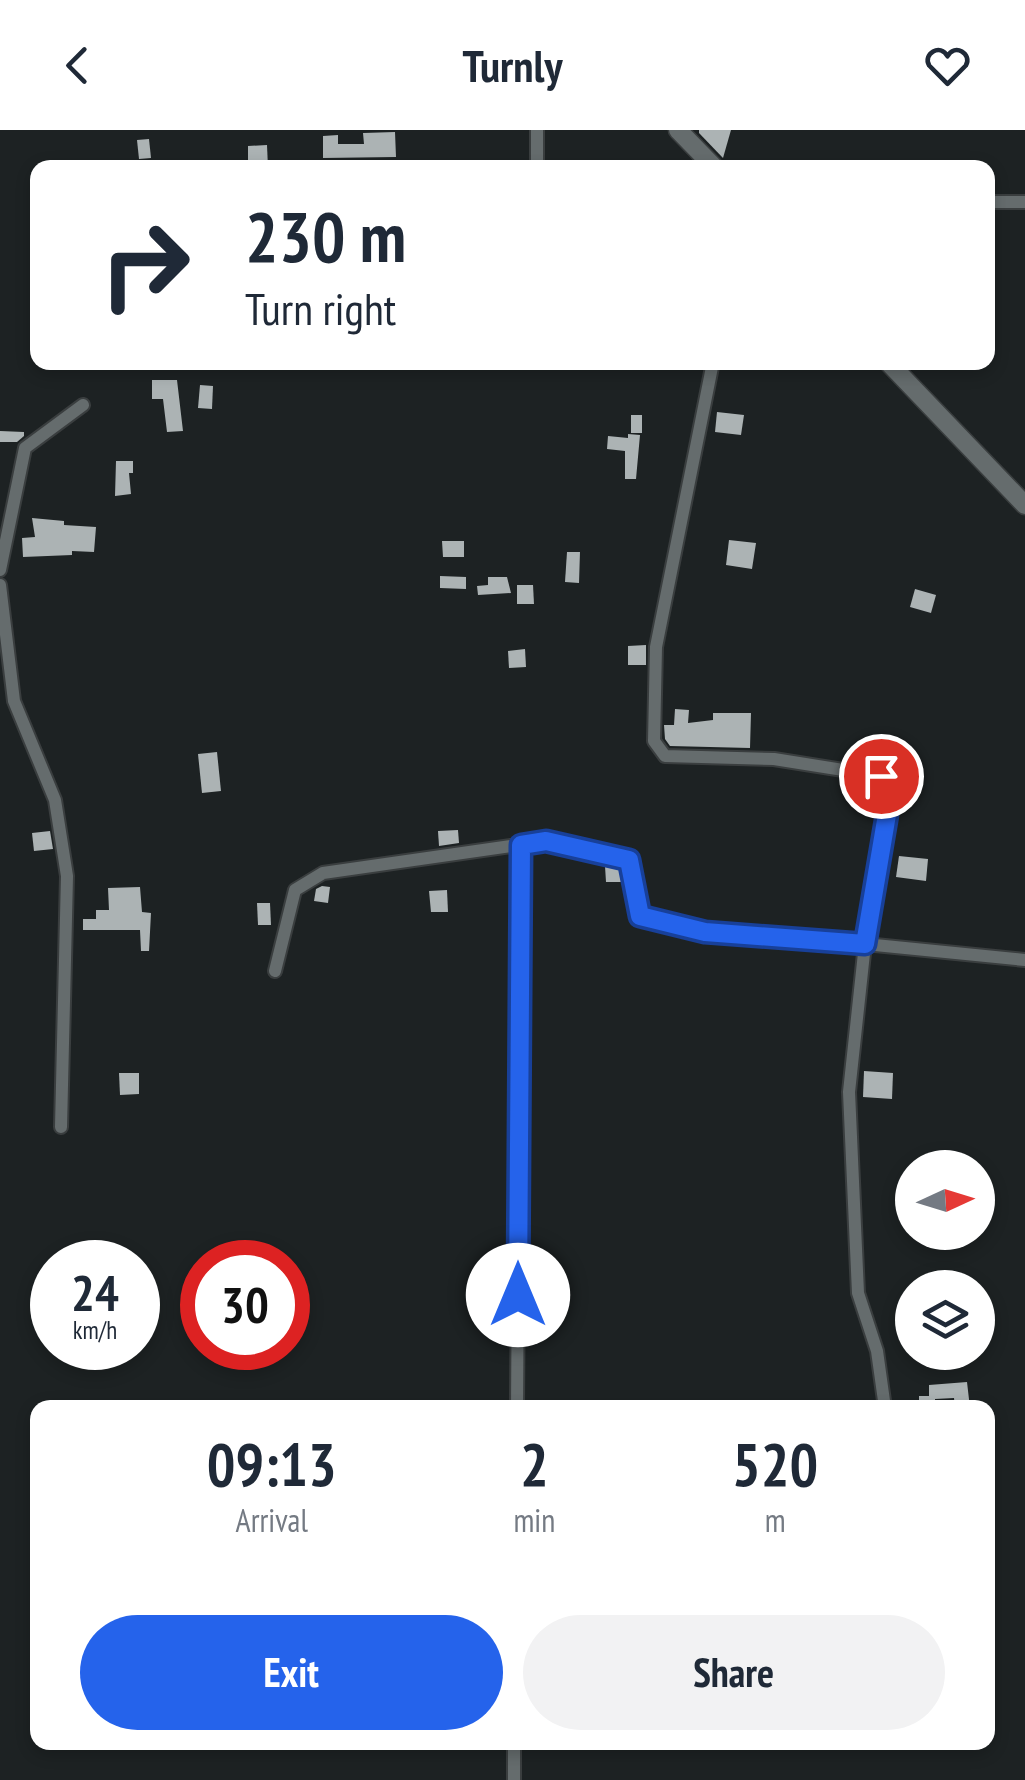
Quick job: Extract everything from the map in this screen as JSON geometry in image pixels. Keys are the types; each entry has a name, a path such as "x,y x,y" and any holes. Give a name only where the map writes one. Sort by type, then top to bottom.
{"main road":[{"path":"678,130 707,160"},
{"path":"896,370 1025,505"}],"street":[{"path":"537,130 537,160"},
{"path":"995,202 1025,202"},
{"path":"711,370 656,647 654,741 664,756 774,758 890,780 848,1092 858,1293 878,1351 884,1400"},
{"path":"0,570 26,448 83,405"},
{"path":"0,585 14,700 55,800 67,876 61,1127"},
{"path":"276,971 295,890 323,874 546,841 629,860 640,916 705,932 1025,960"},
{"path":"516,1400 521,845"},
{"path":"514,1750 514,1780"}],"building":[{"path":"731,130 723,158 699,133"},
{"path":"395,132 396,157 323,158 323,136 338,135 338,144 364,144 363,133"},
{"path":"149,139 151,158 139,159 137,140"},
{"path":"267,145 268,160 248,160 248,146"},
{"path":"152,380 177,380 183,431 167,432 163,399 152,399"},
{"path":"200,385 213,386 212,409 198,408"},
{"path":"717,412 744,415 741,435 715,432"},
{"path":"631,415 642,415 642,433 631,433"},
{"path":"0,431 24,432 24,436 17,442 0,442"},
{"path":"628,434 640,435 636,479 625,479 625,451 607,449 608,436 628,438"},
{"path":"116,461 133,461 133,473 129,473 131,494 115,496"},
{"path":"32,518 96,527 94,552 23,557 22,538 35,537"},
{"path":"729,540 756,543 752,569 726,565"},
{"path":"442,541 464,541 464,557 443,557"},
{"path":"567,552 580,552 579,583 565,582"},
{"path":"440,576 466,577 466,589 440,588"},
{"path":"488,577 507,577 511,593 478,595 477,586 488,585"},
{"path":"517,585 533,585 534,604 517,604"},
{"path":"915,589 936,595 931,613 910,607"},
{"path":"646,645 646,665 628,665 628,646"},
{"path":"525,649 526,667 509,668 508,651"},
{"path":"675,709 689,710 688,723 713,720 713,713 751,713 750,748 670,746 664,725 674,725"},
{"path":"217,752 221,791 202,793 198,754"},
{"path":"458,830 459,843 439,846 438,831"},
{"path":"50,831 53,849 34,851 32,833"},
{"path":"899,856 928,859 926,881 896,877"},
{"path":"605,866 620,868 623,882 606,882"},
{"path":"140,887 142,912 151,913 149,951 141,951 140,930 83,930 83,919 96,919 96,910 109,910 108,888"},
{"path":"330,887 328,903 314,901 316,889"},
{"path":"447,890 448,912 431,912 429,891"},
{"path":"257,903 270,903 271,925 258,925"},
{"path":"864,1071 893,1073 892,1099 863,1097"},
{"path":"119,1073 139,1073 139,1094 120,1095"},
{"path":"967,1382 969,1400 919,1400 919,1396 929,1396 929,1385"}],"route":[{"path":"518,1295 521,845 546,841 629,860 640,916 705,932 865,944 891,791 890,780 881,776"}]}
